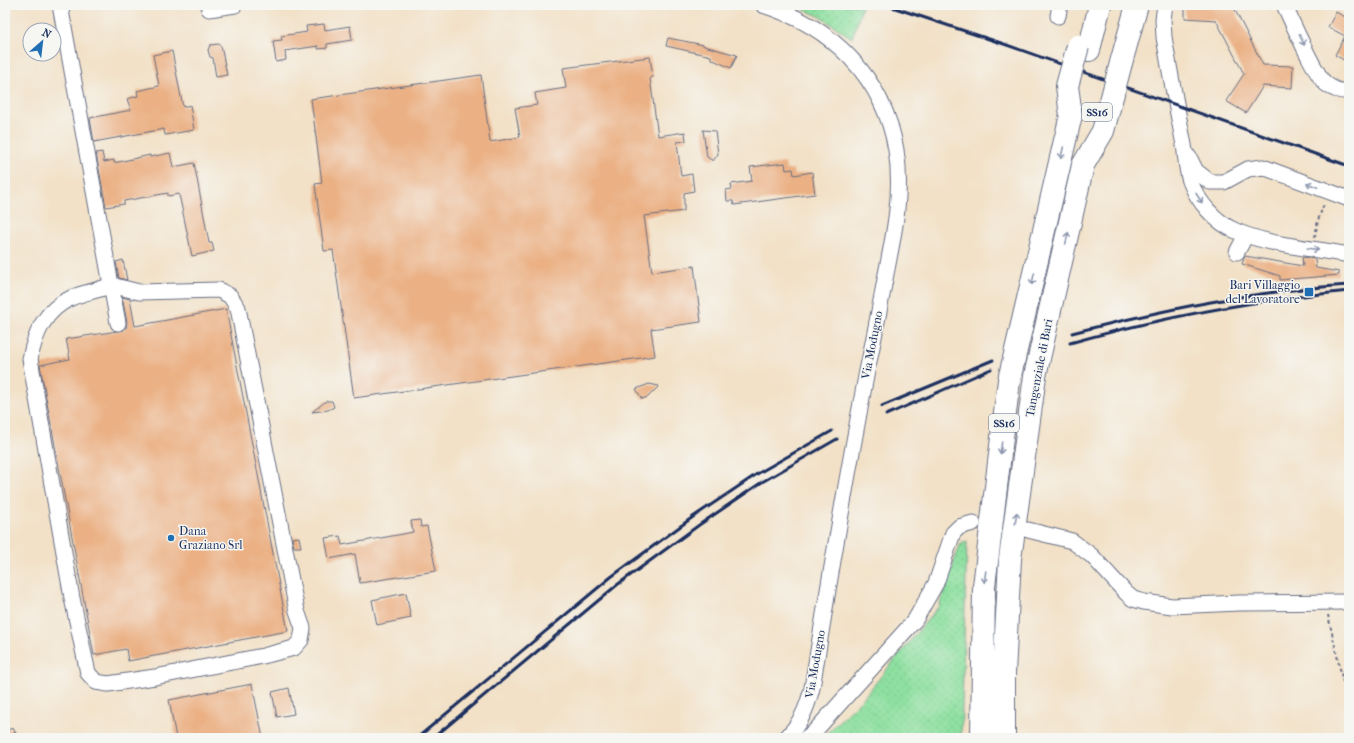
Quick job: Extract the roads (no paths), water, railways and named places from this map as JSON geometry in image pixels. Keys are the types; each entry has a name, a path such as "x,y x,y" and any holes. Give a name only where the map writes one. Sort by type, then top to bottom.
{"highway":[{"path":"1083,48 1088,5"},
{"name":"Tangenziale di Bari","path":"982,738 984,586 1010,380 1071,115 1083,48 1100,5"},
{"name":"Tangenziale di Bari","path":"1004,738 1004,673 1010,559 1036,376 1083,165 1116,61 1125,5"},
{"path":"1116,61 1137,5"},
{"path":"1010,559 1020,590 1016,686 1016,721 1019,738"}],"street":[{"path":"60,5 118,323"},
{"path":"209,5 209,9 235,5"},
{"name":"Via Modugno","path":"763,5 785,12 810,24 844,51 865,76 879,100 893,135 899,168 899,190 892,246 863,392 812,688 807,709 796,728 786,738"},
{"path":"1165,5 1162,19 1164,37 1190,179 1201,201 1221,222 1246,235 1262,240 1349,255"},
{"path":"1284,5 1314,65 1325,83 1340,92 1349,91"},
{"path":"1185,147 1196,171 1210,182 1224,182 1248,170 1263,167 1349,199"},
{"path":"1237,252 1246,235"},
{"path":"112,285 139,292 219,290 230,296 238,308 284,549 297,611 303,628 301,640 294,648 263,656 155,677 108,684 96,682 88,673 30,359 33,342 46,316 70,298 100,291 112,285"},
{"path":"806,738 814,732 915,620 936,583 952,533 958,527 973,523"},
{"path":"1028,530 1072,541 1092,556 1126,593 1134,599 1144,602 1172,606 1239,603 1349,602"}],"railway":[{"path":"886,5 1004,44 1349,166"},
{"path":"1072,333 1141,316 1209,302 1244,296 1349,285"},
{"path":"1070,343 1174,317 1278,299 1349,291"},
{"path":"882,406 993,360"},
{"path":"886,415 991,369"},
{"path":"417,738 611,577 693,517 757,474 832,431"},
{"path":"433,738 617,585 699,525 762,482 837,439"}],"place":[{"name":"Bari Villaggio del Lavoratore","path":"1309,292"},
{"name":"Dana Graziano Srl","path":"171,538"}]}
